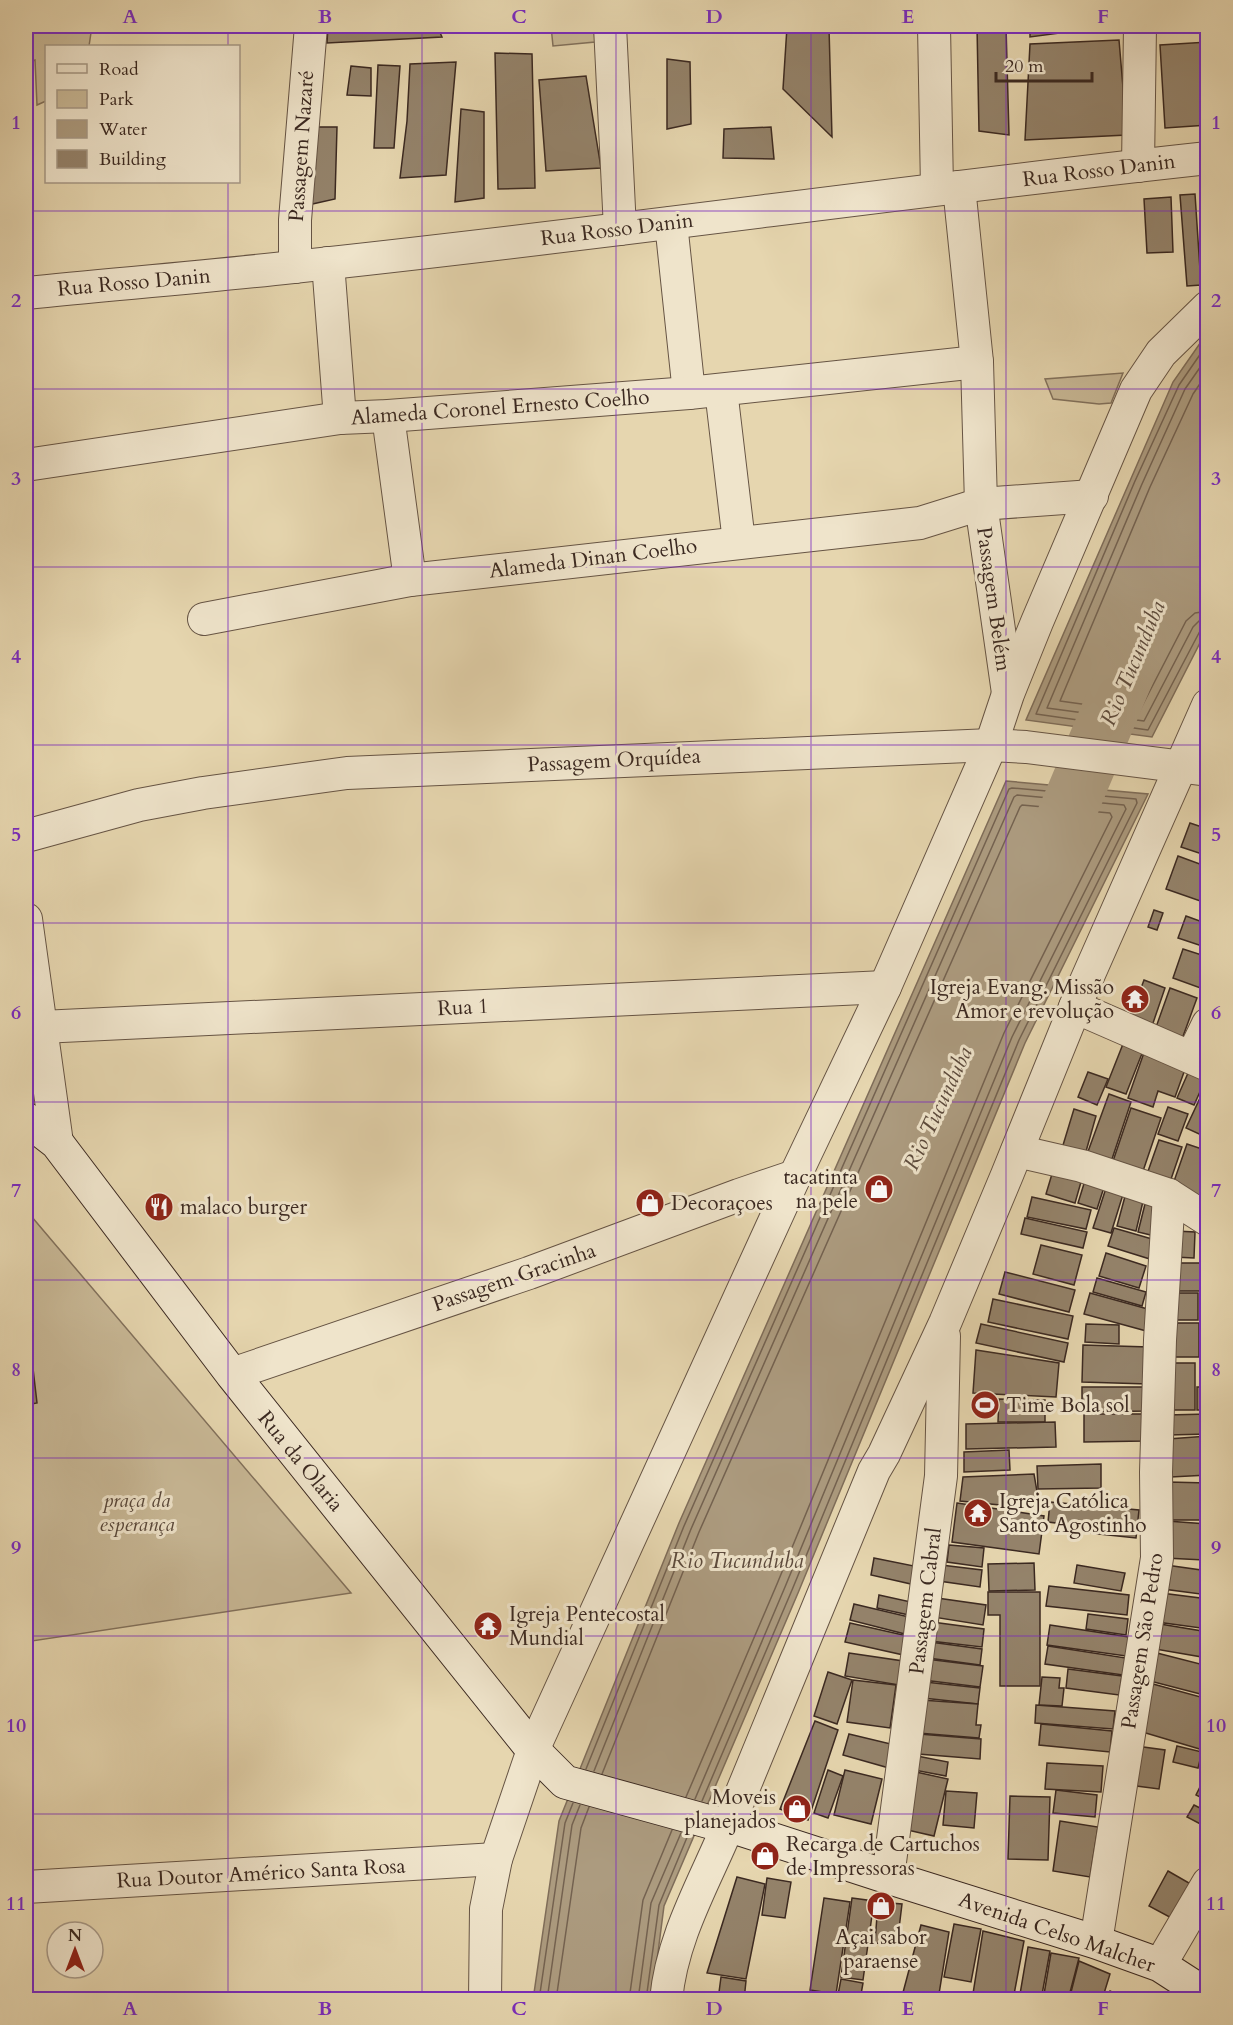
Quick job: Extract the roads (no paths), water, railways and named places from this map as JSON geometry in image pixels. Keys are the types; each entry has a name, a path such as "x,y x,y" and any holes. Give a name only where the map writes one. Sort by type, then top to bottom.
{"street":[{"name":"Passagem Nazaré","path":"294,267 295,220 311,26"},
{"path":"610,26 620,229"},
{"name":"Passagem Belém","path":"533,1750 995,745 1008,694 981,504 977,362 948,188 934,26"},
{"path":"1138,166 1140,26"},
{"name":"Rua Rosso Danin","path":"26,293 294,267 1208,158"},
{"path":"671,223 689,393"},
{"path":"328,263 340,418"},
{"path":"1008,694 1136,390 1161,353 1208,307"},
{"name":"Alameda Coronel Ernesto Coelho","path":"26,465 340,418 689,393 977,362"},
{"path":"721,390 739,542"},
{"path":"388,416 410,580"},
{"name":"Alameda Dinan Coelho","path":"204,619 410,580 920,523 981,504 1092,496"},
{"path":"666,2000 668,1978 685,1920 719,1823 873,1471 884,1454 945,1323 1075,1007 1184,767 1208,705"},
{"name":"Passagem Orquídea","path":"26,836 139,805 346,772 995,745 1184,767"},
{"name":"Rua da Olaria","path":"26,919 57,1143 232,1374 533,1750"},
{"name":"Rua 1","path":"41,1027 885,987"},
{"path":"1075,1007 1200,1061 1208,1024"},
{"path":"26,1119 57,1143"},
{"path":"1017,1151 1082,1166 1169,1195 1208,1220"},
{"name":"Passagem Gracinha","path":"232,1374 529,1273 795,1176"},
{"name":"Passagem São Pedro","path":"1096,1942 1157,1558 1156,1472 1160,1340 1169,1195"},
{"name":"Passagem Cabral","path":"888,1877 941,1476 945,1323"},
{"path":"884,1454 908,1445 922,1450 933,1460 941,1476"},
{"path":"485,2000 486,1909 496,1859 533,1750"},
{"name":"Avenida Celso Malcher","path":"533,1750 565,1782 719,1823 1096,1942 1160,1965 1208,1996"},
{"name":"Rua Doutor Américo Santa Rosa","path":"26,1887 496,1859"},
{"path":"1160,1965 1208,1883"}],"water":[{"path":"1207,335 1207,629 1152,737 1026,720 1173,382"},
{"name":"Rio Tucunduba","path":"1006,781 1148,794 1025,1043 798,1593 664,1906 652,1999 533,2000 559,1821 679,1523"}],"waterway":[{"name":"Rio Tucunduba","path":"1048,858 1132,659"}],"place":[{"name":"Igreja Evang. Missão Amor e revolução","path":"1135,999"},
{"name":"tacatinta na pele","path":"879,1189"},
{"name":"Decoraçoes","path":"650,1203"},
{"name":"malaco burger","path":"159,1207"},
{"name":"Time Bola sol","path":"985,1405"},
{"name":"Igreja Católica Santo Agostinho","path":"978,1513"},
{"name":"Igreja Pentecostal Mundial","path":"488,1626"},
{"name":"Moveis planejados","path":"797,1809"},
{"name":"Recarga de Cartuchos de Impressoras","path":"765,1856"},
{"name":"Açai sabor paraense","path":"881,1906"}],"park label":[{"name":"praça da esperança","path":"137,1512"}]}
